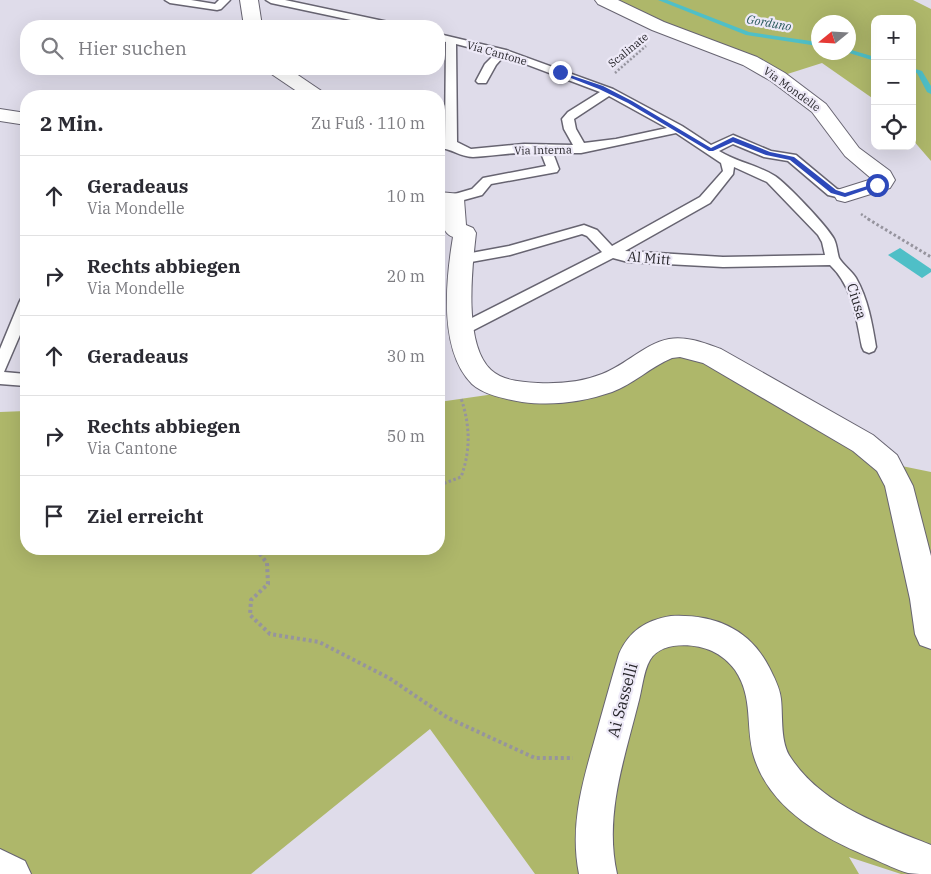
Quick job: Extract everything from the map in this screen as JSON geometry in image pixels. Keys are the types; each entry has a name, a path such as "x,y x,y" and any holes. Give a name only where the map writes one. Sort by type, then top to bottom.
{"street":[{"path":"249,0 252,20"},
{"name":"Via Mondelle","path":"604,0 658,26 760,65 798,90 819,108 852,152 878,172 884,180 877,185 839,193"},
{"path":"286,75 307,90"},
{"path":"0,115 20,118"},
{"path":"446,199 455,229 465,233 460,259 460,311 466,352 482,377 503,388 516,391 564,394 613,381 668,348 685,347 696,349 712,356 863,444 888,463 899,486 926,599 931,634"},
{"name":"Ai Sasselli","path":"598,874 593,855 593,826 606,761 635,654 650,637 668,631 708,634 725,640 740,649 752,664 764,694 765,734 772,761 782,778 801,797 821,814 846,828 931,864"},
{"path":"0,868 12,874"}],"lane":[{"path":"170,0 217,6 225,0"},
{"path":"271,0 365,20"},
{"name":"Via Cantone","path":"445,39 502,52 609,91 678,129 727,161 772,179 823,232 829,242 833,260"},
{"path":"445,144 451,41"},
{"path":"482,81 491,64 502,52"},
{"path":"581,149 570,129 568,119 572,114 609,91"},
{"name":"Via Interna","path":"445,144 471,153 524,148 546,150 581,149 678,129"},
{"path":"711,150 733,139 768,154 792,158 839,193"},
{"path":"446,199 477,192 487,181 553,169 546,150"},
{"path":"463,329 579,271 705,200 729,171 727,161"},
{"name":"Al Mitt","path":"460,259 510,250 584,229 592,233 610,252 654,259 699,261 833,260"},
{"name":"Ciusa","path":"833,260 848,274 852,281 858,297 869,347"},
{"path":"0,368 20,318"},
{"path":"0,378 20,380"}],"path":[{"name":"Scalinate","path":"571,77 612,75 647,45"},
{"path":"839,193 840,200 858,213 931,257"},
{"path":"445,483 461,477 468,462 469,438 466,411 460,396"},
{"path":"261,555 267,563 268,584 251,600 250,615 270,634 319,642 388,678 448,718 497,738 534,758 606,761"}],"green space":[{"path":"604,0 913,0 931,9 931,161 916,144 916,15 871,15 871,97 822,63 778,77"},
{"path":"675,346 887,463 931,472 931,874 901,874 849,857 859,874 535,874 430,729 251,874 0,874 0,412 20,411 20,555 445,555 445,401 516,391 550,394"}],"water":[{"path":"900,248 931,269 931,272 922,278 888,255"}],"waterway":[{"name":"Gorduno","path":"661,0 748,34 811,43"},
{"name":"Gorduno","path":"856,53 871,58"},
{"name":"Gorduno","path":"916,71 920,72 931,92"}],"route":[{"path":"560,72 601,87 678,129 711,150 733,139 768,154 792,158 834,192 845,195 877,185"}]}
